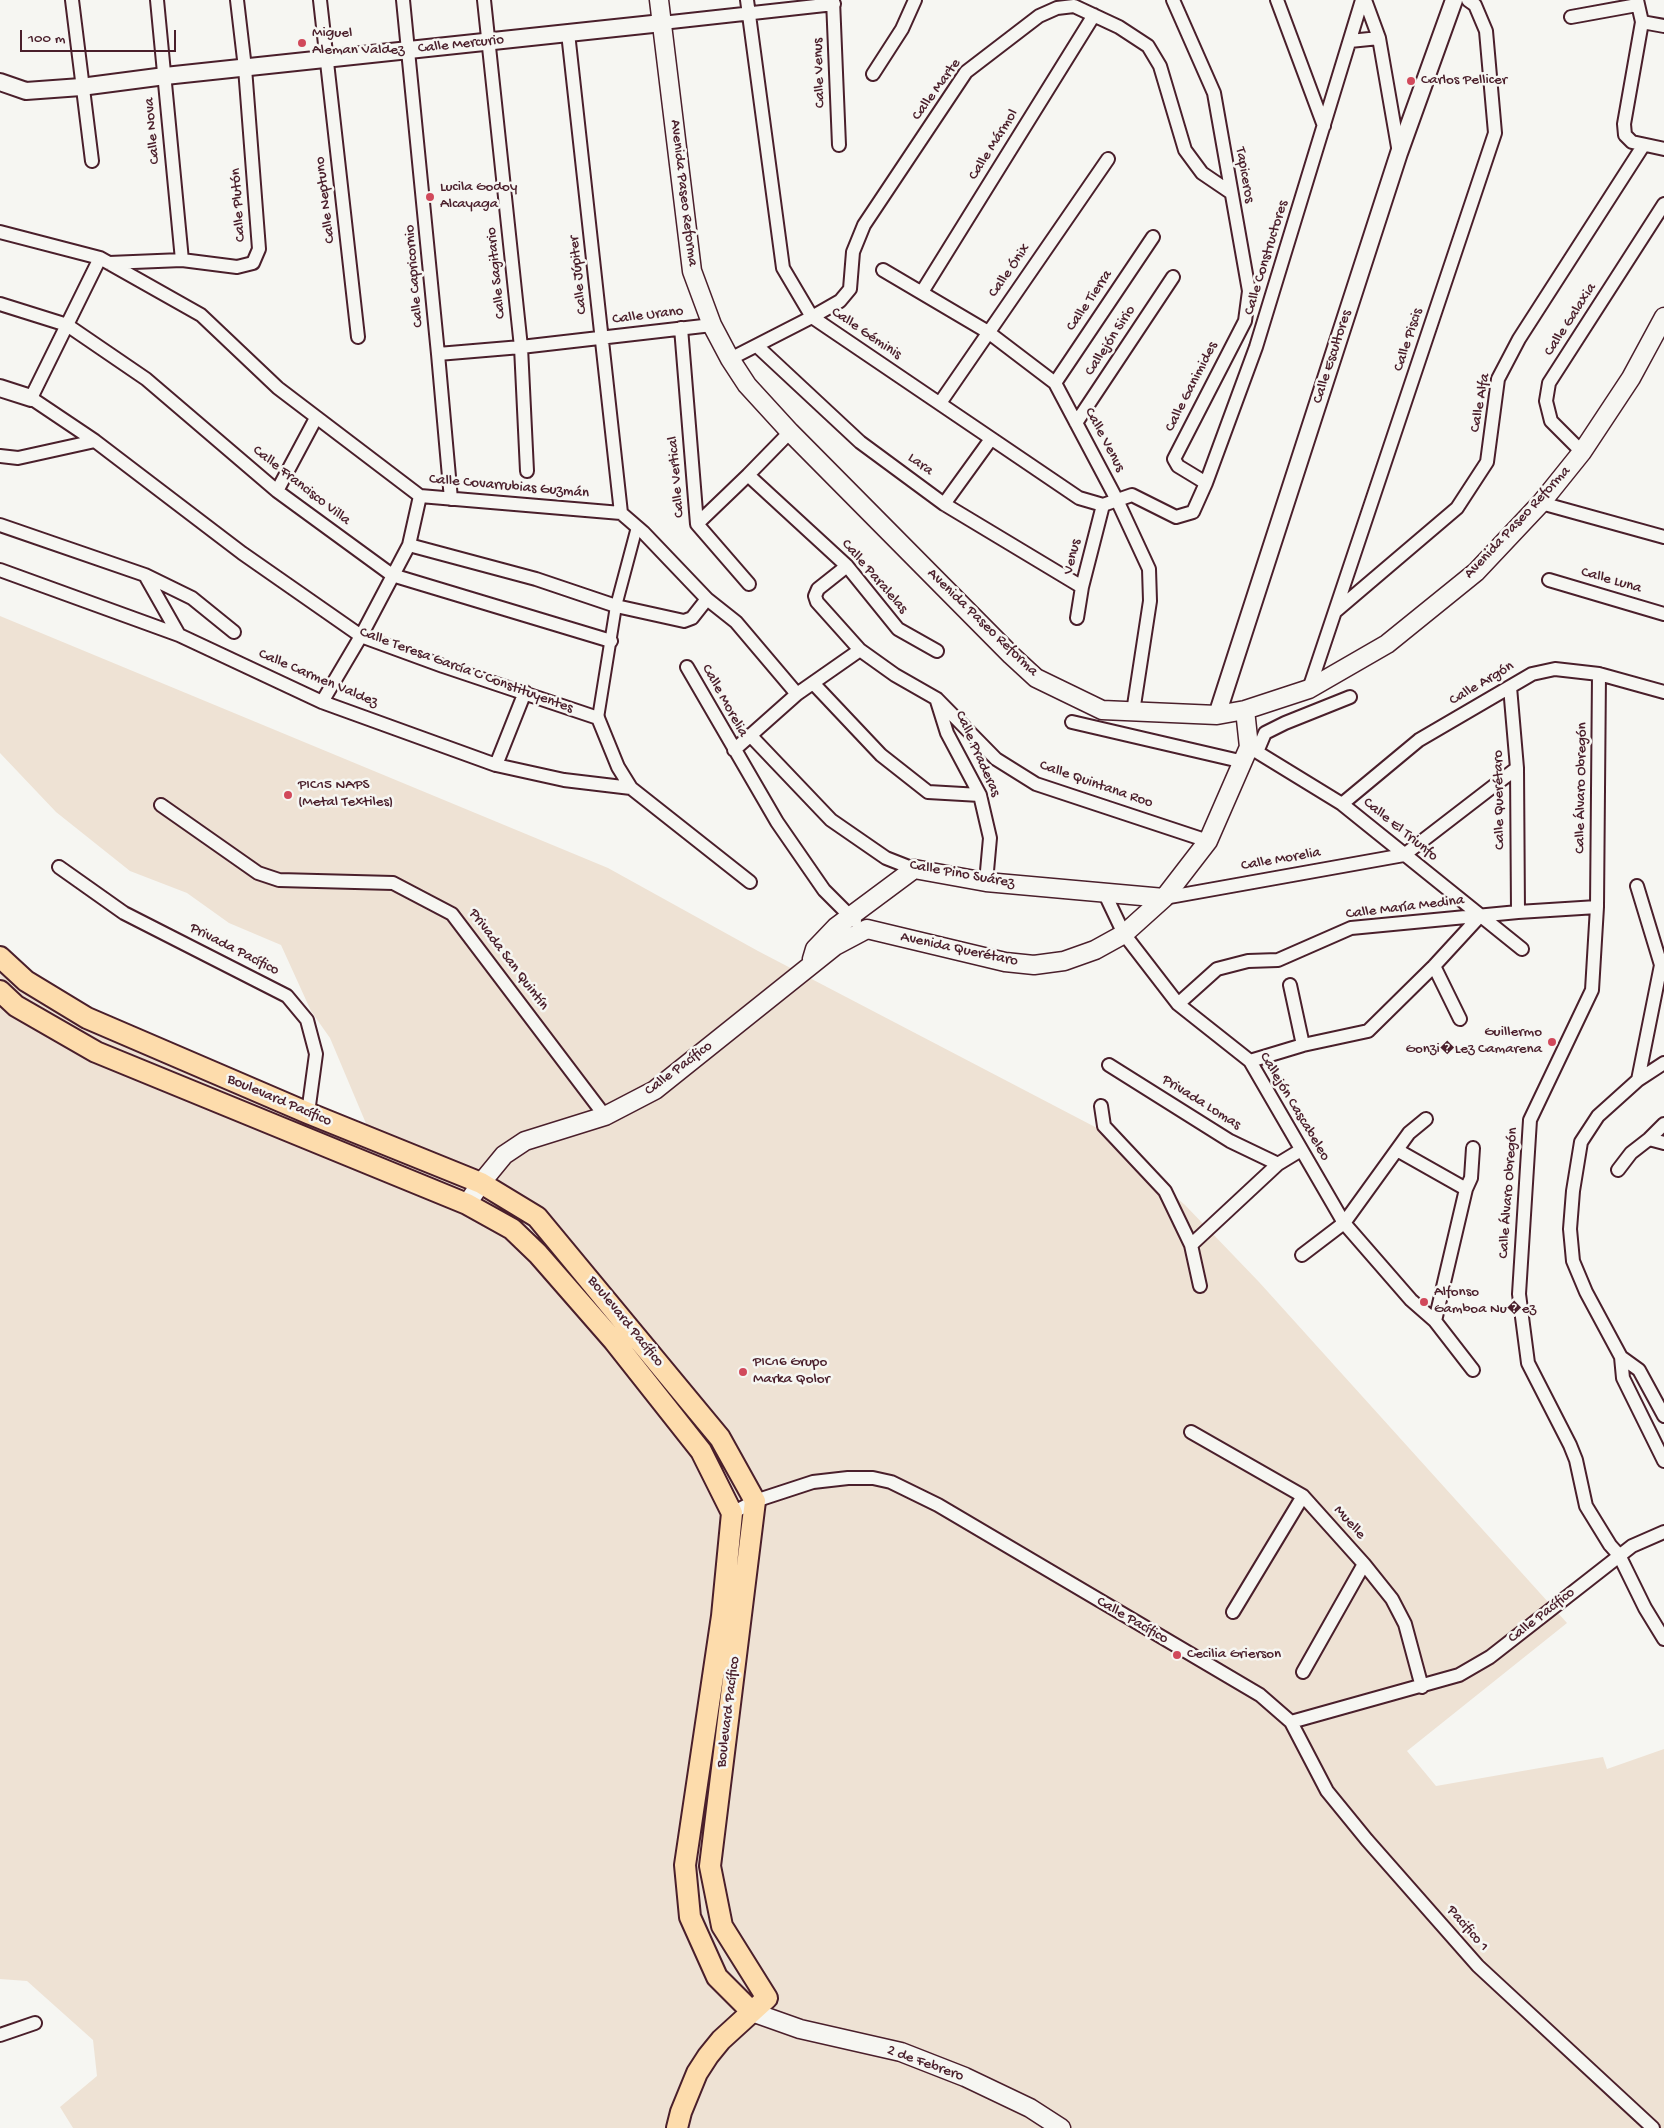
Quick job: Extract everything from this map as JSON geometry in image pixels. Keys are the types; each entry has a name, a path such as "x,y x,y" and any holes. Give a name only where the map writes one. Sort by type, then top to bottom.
{"main road":[{"name":"Avenida Paseo Reforma","path":"659,0 692,271 712,325 730,359 747,385 790,432 1011,656 1036,678 1102,710 1217,715 1245,710 1309,689 1387,644 1476,572 1541,503 1582,452 1631,378 1664,317"},
{"path":"1245,710 1250,754"},
{"name":"Avenida Querétaro","path":"867,929 1005,962 1034,965 1064,962 1095,950 1124,934 1164,898 1208,840 1250,754"},
{"name":"Calle Pino Suárez","path":"914,869 986,882 1164,898"},
{"name":"Calle Pacífico","path":"810,964 815,949 848,916 914,869"},
{"name":"Calle Pacífico","path":"467,1204 481,1183 504,1156 524,1141 605,1116 655,1090 810,964 835,946 867,929"},
{"name":"Boulevard Pacífico","path":"0,957 26,981 87,1018 308,1113 481,1183 537,1217 720,1438 755,1501 710,1866 722,1926 767,1998"},
{"name":"Boulevard Pacífico","path":"0,991 16,1006 96,1052 467,1204 512,1229 538,1254 614,1341 701,1451 732,1513 722,1616 685,1864 690,1917 717,1978 752,2012"},
{"path":"678,2128 681,2112 697,2073 721,2040 767,1998 782,2021"},
{"name":"2 de Febrero","path":"752,2012 809,2031 901,2052 965,2077 1030,2108 1061,2128"}],"street":[{"path":"72,0 92,161"},
{"name":"Calle Nova","path":"157,0 182,260"},
{"name":"Calle Plutón","path":"105,260 182,260 237,267 253,263 259,249 245,68 237,0"},
{"name":"Calle Neptuno","path":"320,0 358,337"},
{"name":"Calle Capricornio","path":"403,0 451,499"},
{"name":"Calle Sagitario","path":"484,0 521,347 527,471"},
{"name":"Calle Géminis","path":"746,0 783,268 812,318 1079,498 1103,504"},
{"path":"873,74 902,28 915,0"},
{"name":"Tapiceros","path":"1174,0 1214,94 1249,291 1245,321 1236,337"},
{"path":"1277,0 1324,126"},
{"path":"1364,0 1379,38 1399,153"},
{"name":"Calle Constructores","path":"1117,500 1132,496 1176,517 1185,516 1193,512 1206,484 1256,347 1364,0"},
{"name":"Calle Escultores","path":"1217,715 1399,153 1454,0"},
{"name":"Calle Piscis","path":"1309,689 1495,134 1486,31 1475,5 1468,0"},
{"name":"Calle Mercurio","path":"0,82 26,91 82,87 165,76 748,14 833,2"},
{"name":"Calle Venus","path":"833,2 839,144"},
{"path":"1571,17 1637,2 1642,22 1624,124 1626,135 1632,142 1664,150"},
{"name":"Calle Marte","path":"730,359 812,318 840,301 850,289 854,252 864,225 966,72 1038,16 1057,8 1074,6 1119,27 1148,46 1160,66 1184,150 1202,172 1230,192"},
{"name":"Calle Mármol","path":"922,292 1094,15"},
{"path":"1642,22 1664,26"},
{"name":"Calle Júpiter","path":"568,33 621,513"},
{"path":"1350,41 1379,38"},
{"name":"Calle Alfa","path":"1336,612 1457,508 1488,462 1498,379 1519,339 1643,146"},
{"name":"Calle Ónix","path":"940,403 1108,159"},
{"name":"Calle Galaxia","path":"1582,452 1550,421 1546,401 1549,383 1664,204"},
{"path":"0,232 105,260 67,325 31,398"},
{"name":"Calle Tierra","path":"1054,383 1153,237"},
{"name":"Calle Covarrubias Guzmán","path":"105,260 201,315 278,388 420,496 621,513"},
{"name":"Calle Venus","path":"883,270 988,332 1054,383 1117,500 1149,569 1150,601 1134,712"},
{"name":"Callejón Sirio","path":"1076,423 1172,277"},
{"name":"Calle Francisco Villa","path":"0,304 67,325 146,379 278,491 392,575 611,641"},
{"name":"Calle Urano","path":"438,354 521,347 712,325"},
{"name":"Calle Vertical","path":"681,328 696,524"},
{"path":"1236,337 1256,347"},
{"name":"Calle Ganimides","path":"1206,484 1178,466 1174,459 1236,337"},
{"name":"Lara","path":"757,346 860,442 944,504 1082,588"},
{"name":"Calle Teresa García C Constituyentes","path":"0,388 31,398 95,441 242,553 361,636 443,666 598,718"},
{"path":"278,491 316,418"},
{"name":"Calle Vertical","path":"696,524 748,476 790,432"},
{"path":"944,504 991,439"},
{"path":"0,456 18,458 95,441"},
{"name":"Calle Paralelas","path":"748,476 847,566 898,629 937,651"},
{"path":"322,702 361,636 409,545 420,496"},
{"path":"1103,504 1117,500"},
{"path":"1541,503 1664,537"},
{"name":"Venus","path":"1077,618 1082,588 1103,504"},
{"path":"621,513 708,599 736,622 798,694"},
{"path":"696,524 749,584"},
{"path":"0,525 145,575 192,598 234,632"},
{"path":"637,527 616,606 598,718 618,767 631,788 750,882"},
{"path":"409,545 536,579 616,606 684,621 692,618 708,599"},
{"name":"Calle Quintana Roo","path":"847,566 818,589 815,596 817,602 860,650 895,676 937,699 996,758 1036,784 1208,840"},
{"name":"Calle Carmen Valdez","path":"0,570 179,634 322,702 496,764 564,780 631,788"},
{"path":"145,575 179,634"},
{"name":"Calle Luna","path":"1549,580 1664,614"},
{"path":"734,750 798,694 860,650"},
{"name":"Calle Morelia","path":"687,667 734,750"},
{"name":"Calle Argón","path":"1342,804 1419,740 1532,674 1555,669 1599,674 1664,692"},
{"name":"Calle Álvaro Obregón","path":"1599,674 1597,907 1592,990 1530,1120 1519,1294 1528,1363 1570,1445 1576,1460 1586,1506 1610,1545 1619,1555 1645,1608 1664,1639"},
{"path":"813,683 881,754 928,792 980,795"},
{"name":"Calle Querétaro","path":"1510,687 1517,768 1518,912"},
{"path":"496,764 525,692"},
{"path":"1250,754 1265,734 1285,723 1350,697"},
{"name":"Calle Praderas","path":"937,699 948,734 980,795 990,838 986,882"},
{"name":"Calle El Triunfo","path":"1072,722 1250,754 1342,804 1522,949"},
{"name":"Calle Pino Suárez","path":"750,735 831,820 886,858 914,869"},
{"name":"Avenida Querétaro","path":"734,750 777,822 824,890 848,916 867,929"},
{"path":"1404,855 1517,768"},
{"name":"Privada San Quintín","path":"161,804 258,874 279,880 393,883 452,914 605,1116"},
{"name":"Calle Morelia","path":"1164,898 1404,855"},
{"name":"Privada Pacífico","path":"59,866 124,913 287,996 307,1020 316,1054 308,1113"},
{"path":"1637,886 1661,965 1638,1080"},
{"name":"Callejón Cascabeleo","path":"1104,892 1124,934 1178,1004 1250,1061 1344,1223 1411,1300 1435,1321 1473,1370"},
{"name":"Calle María Medina","path":"1178,1004 1217,969 1248,961 1278,960 1351,928 1518,912 1597,907"},
{"path":"1250,1061 1303,1045 1368,1031 1434,966 1480,916"},
{"path":"1434,966 1460,1019"},
{"path":"1290,985 1303,1045"},
{"path":"1664,1063 1638,1080 1598,1116 1581,1142 1572,1191 1570,1230 1572,1261 1586,1292 1621,1357 1624,1378 1664,1461"},
{"name":"Privada Lomas","path":"1109,1065 1230,1141 1278,1164"},
{"path":"1101,1106 1104,1126 1165,1191 1191,1246 1200,1286"},
{"path":"1302,1255 1344,1223 1409,1133 1426,1120"},
{"path":"1618,1170 1631,1153 1664,1124"},
{"path":"1649,1139 1664,1142"},
{"path":"1435,1321 1466,1189 1471,1178 1472,1148"},
{"path":"1191,1246 1278,1164 1301,1150"},
{"path":"1397,1150 1466,1189"},
{"path":"1621,1357 1639,1370 1664,1416"},
{"name":"Muelle","path":"1191,1432 1303,1496 1364,1564 1392,1599 1405,1624 1422,1687"},
{"name":"Calle Pacífico","path":"732,1513 755,1501 813,1482 848,1478 872,1478 902,1486 938,1505 1123,1616 1234,1679 1268,1702 1291,1722 1422,1687 1459,1675 1490,1657 1619,1555 1632,1546 1664,1532"},
{"path":"1233,1612 1303,1496"},
{"path":"1303,1672 1364,1564"},
{"name":"Pacifico 1","path":"1291,1722 1327,1791 1367,1840 1478,1966 1653,2128"},
{"path":"0,2035 34,2023"}],"shaded area":[{"path":"0,616 608,868 758,951 1097,1128 1185,1205 1259,1282 1567,1623 1407,1751 1436,1786 1603,1757 1607,1769 1664,1749 1664,2128 73,2128 60,2107 97,2076 93,2040 27,1981 0,1979 0,947 31,977 210,1066 370,1133 330,1038 311,1011 281,945 229,923 187,893 130,871 56,812 0,753"}],"place":[{"name":"Miguel Aleman Valdez","path":"302,43"},
{"name":"Carlos Pellicer","path":"1411,81"},
{"name":"Lucila Godoy Alcayaga","path":"430,197"},
{"name":"PIC15 NAPS (Metal Textiles)","path":"288,795"},
{"name":"Guillermo Gonzi�Lez Camarena","path":"1552,1042"},
{"name":"Alfonso Gamboa Nu�ez","path":"1424,1302"},
{"name":"PIC16 Grupo Marka Qolor","path":"743,1372"},
{"name":"Cecilia Grierson","path":"1177,1655"}]}
